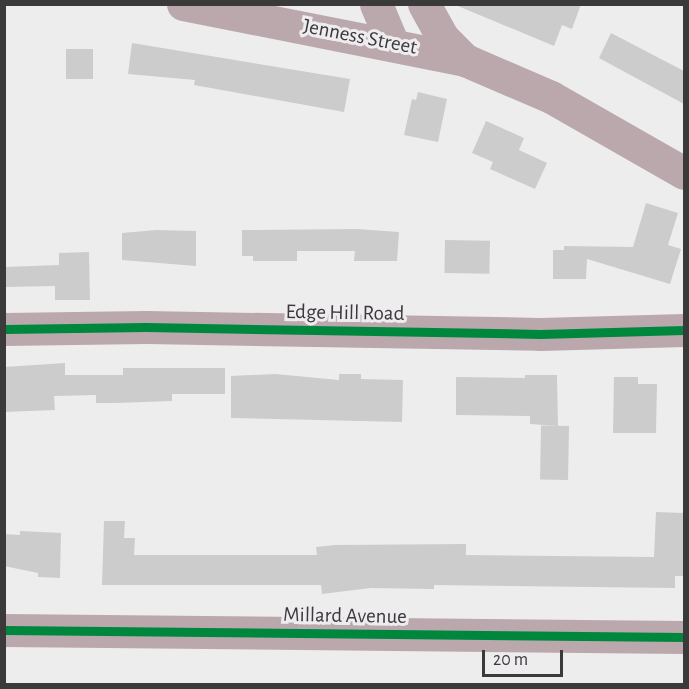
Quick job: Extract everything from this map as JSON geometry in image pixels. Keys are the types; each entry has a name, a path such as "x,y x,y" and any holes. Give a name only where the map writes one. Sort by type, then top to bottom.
{"street":[{"name":"Jenness Street","path":"183,4 392,42 465,60 551,97 684,173"},
{"path":"376,4 392,42"},
{"name":"Jenness Street","path":"424,4 442,37 465,60"},
{"name":"Edge Hill Road","path":"4,329 146,327 540,334 684,330"},
{"name":"Millard Avenue","path":"4,630 684,637"}],"building":[{"path":"453,4 581,4 572,29 562,25 554,46"},
{"path":"611,33 684,71 684,104 599,58"},
{"path":"132,43 350,79 344,112 194,85 195,80 128,74"},
{"path":"66,49 93,49 93,79 66,79"},
{"path":"418,92 447,99 438,142 404,135 412,99 416,100"},
{"path":"486,121 524,138 519,150 547,163 535,189 490,169 493,162 472,153"},
{"path":"646,203 678,213 668,245 681,249 670,284 587,259 586,279 553,279 553,250 564,250 564,246 633,247"},
{"path":"357,229 399,232 397,261 354,261 355,251 297,251 297,261 253,261 253,256 242,256 242,230"},
{"path":"156,230 196,231 196,266 122,260 122,233"},
{"path":"445,240 490,241 489,274 444,273"},
{"path":"89,252 90,300 55,300 55,286 4,287 4,267 59,265 59,253"},
{"path":"65,363 65,375 123,375 123,368 225,368 225,394 172,394 172,401 116,403 96,403 96,395 54,396 55,410 4,412 4,367"},
{"path":"275,374 339,380 339,374 361,374 361,379 403,380 402,422 231,418 231,376"},
{"path":"525,375 557,375 558,426 530,424 530,416 456,415 456,377 525,378"},
{"path":"614,377 638,377 638,384 657,384 656,433 613,433"},
{"path":"541,426 569,426 568,480 540,480"},
{"path":"656,512 684,513 684,576 675,576 675,588 434,585 434,589 371,588 322,594 321,585 102,585 104,521 125,521 124,538 135,538 134,555 317,555 316,547 335,545 466,544 466,555 654,557"},
{"path":"20,531 61,533 60,578 38,577 38,573 4,566 4,534 20,535"}],"cycle path":[{"path":"4,329 146,327 540,334 684,330"},
{"path":"4,630 684,637"}]}
